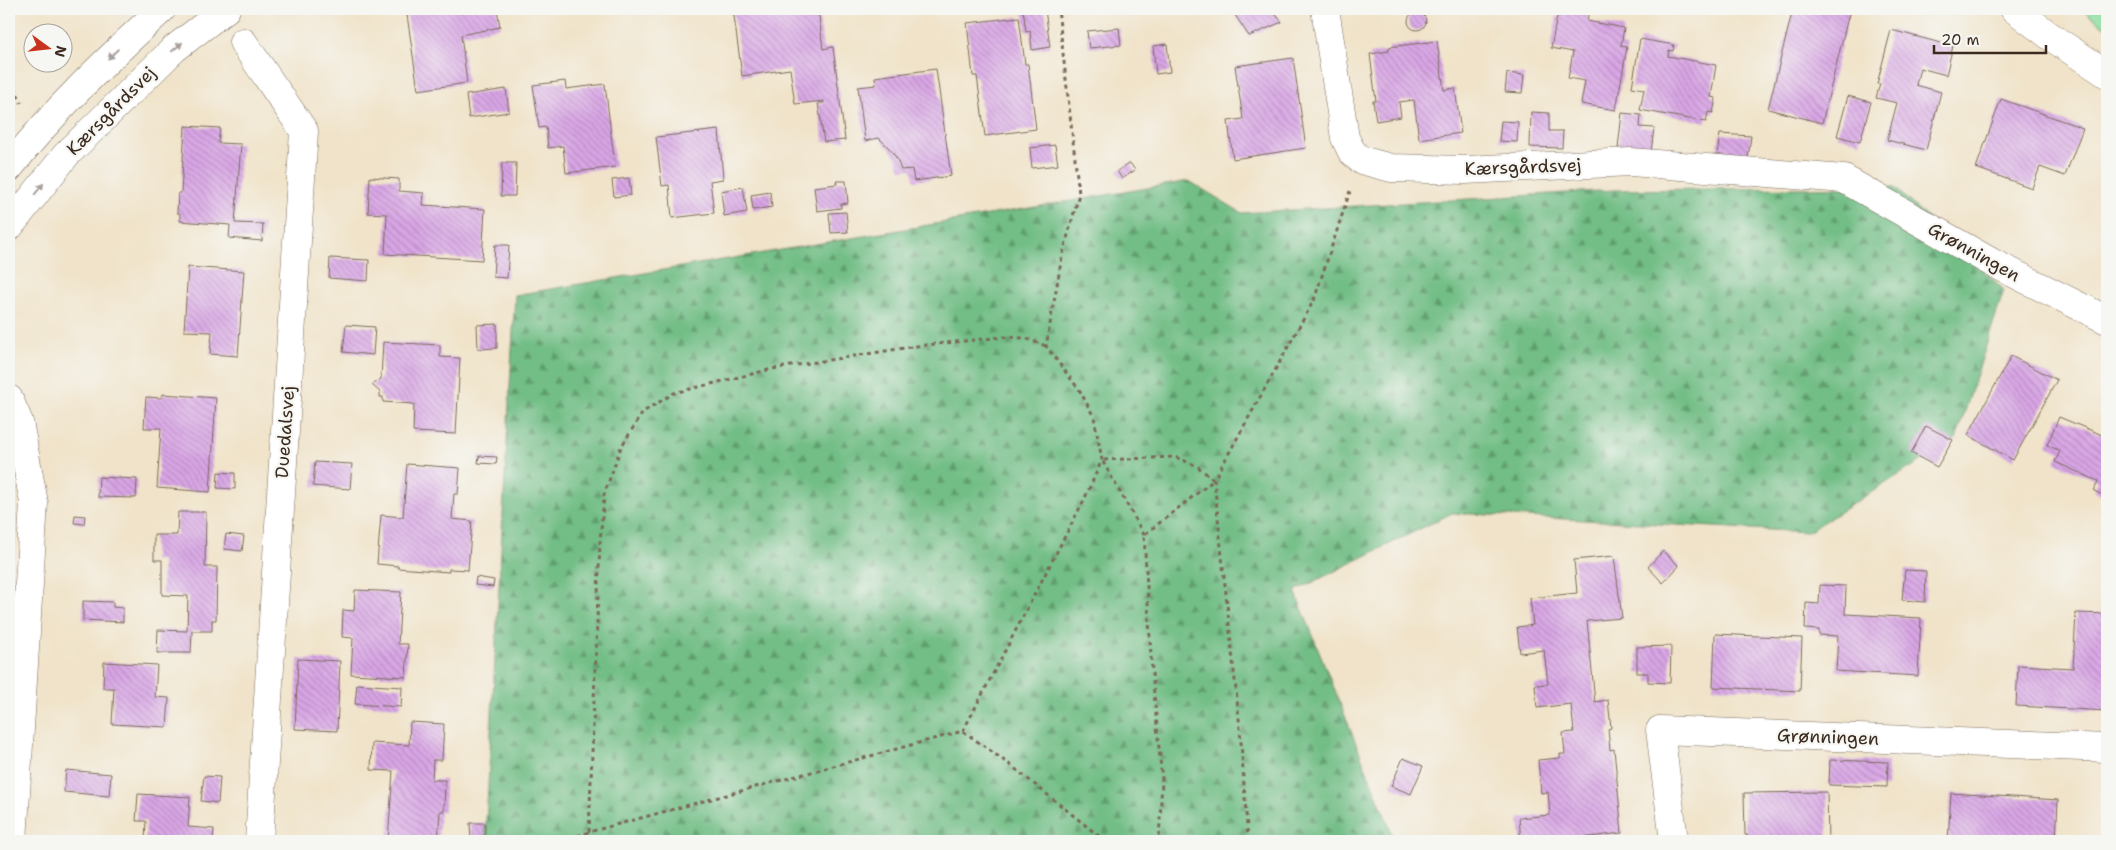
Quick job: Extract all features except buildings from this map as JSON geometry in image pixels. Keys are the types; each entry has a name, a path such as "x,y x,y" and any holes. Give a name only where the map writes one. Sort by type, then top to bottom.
{"street":[{"path":"9,168 33,136 114,53 162,9"},
{"name":"Kærsgårdsvej","path":"9,227 66,155 174,49 226,9"},
{"path":"1324,9 1345,138 1352,152 1360,160"},
{"path":"2014,9 2054,39 2107,74"},
{"name":"Duedalsvej","path":"243,42 304,132 259,841"},
{"name":"Kærsgårdsvej","path":"1360,160 1392,168 1465,170 1632,162 1844,179"},
{"name":"Grønningen","path":"1844,179 1992,262 2107,320"},
{"path":"9,400 19,422 34,503 13,841"},
{"name":"Grønningen","path":"1674,841 1660,730 2107,748"}],"path":[{"path":"1046,346 1062,257 1079,194 1058,9"},
{"path":"1144,535 1214,480 1314,300 1360,160"},
{"path":"589,832 600,542 604,494 621,447 643,412 674,393 772,369 917,346 1003,337 1025,338 1046,346 1080,391 1094,417 1102,460 1144,535 1152,672 1162,780 1159,841"},
{"path":"1102,460 1175,457 1196,466 1214,480 1240,728 1248,841"},
{"path":"562,841 589,832 963,731 1084,500 1102,460"},
{"path":"963,731 1013,766 1105,841"}],"green space":[{"path":"2081,9 2107,9 2107,28"},
{"path":"1189,181 1242,213 1615,190 1894,187 2004,290 1956,439 1808,532 1452,513 1295,591 1395,841 485,841 515,295"}]}
